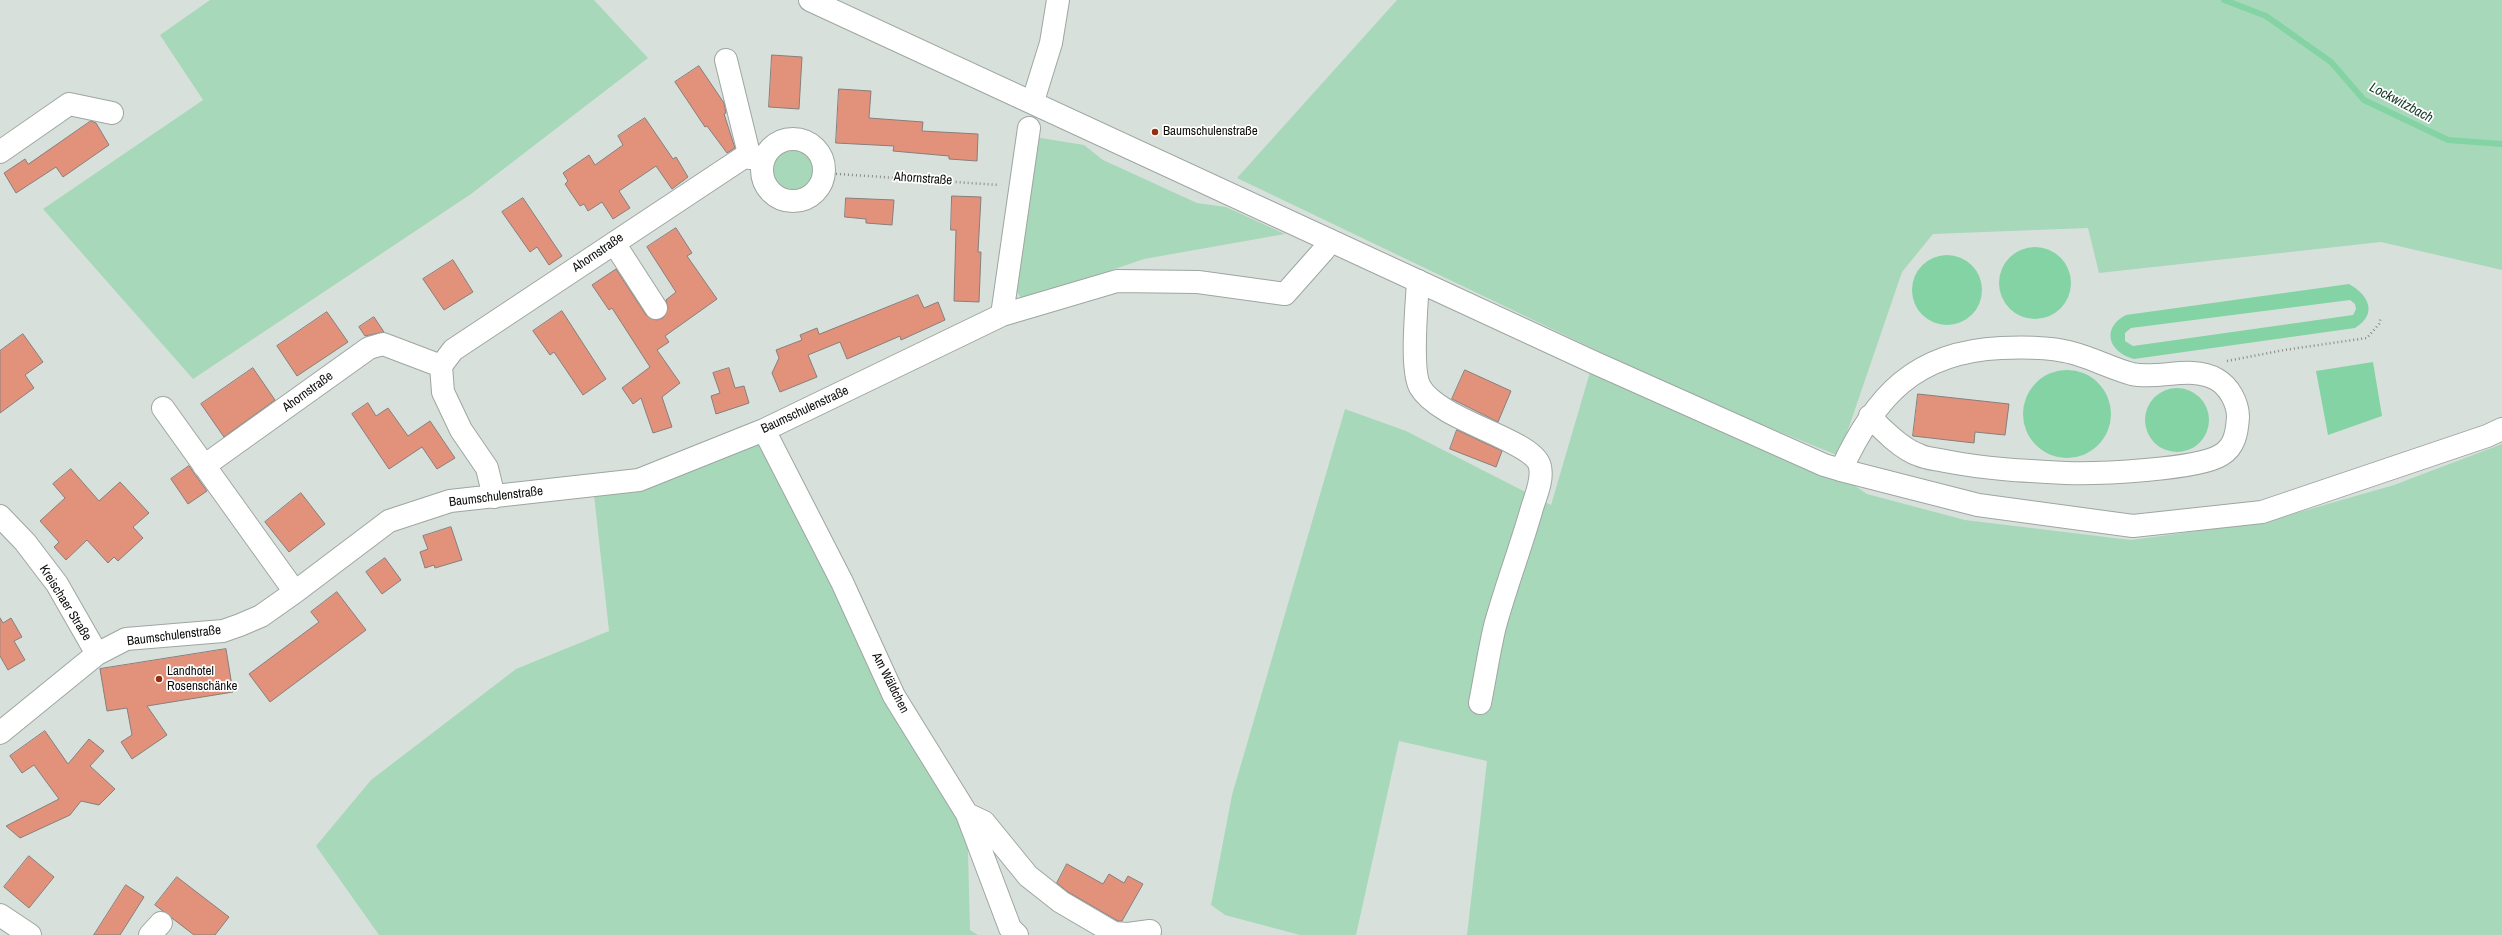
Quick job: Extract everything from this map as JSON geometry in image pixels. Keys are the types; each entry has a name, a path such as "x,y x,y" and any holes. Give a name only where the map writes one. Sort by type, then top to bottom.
{"street":[{"path":"810,0 1033,101 1593,362 1824,465 1978,505 2133,526 2262,512 2487,436 2502,429"},
{"path":"1033,101 1051,43 1058,0"},
{"path":"726,60 757,159 768,188 779,198 794,201 809,197 819,187 824,173 820,155 808,142 791,139 774,145 757,159"},
{"path":"0,152 69,104 112,113"},
{"path":"1002,315 1022,186 1029,128"},
{"name":"Ahornstraße","path":"204,466 368,348 383,344 441,366 453,350 744,157 757,159"},
{"name":"Baumschulenstraße","path":"0,734 97,654 126,639 223,631 261,616 389,521 450,501 639,480 764,430 1002,315 1118,281 1198,282 1285,294 1324,250 1329,240"},
{"path":"614,243 656,308"},
{"path":"1418,281 1416,348 1420,386 1434,403 1450,414 1522,447 1538,458 1540,467 1540,481 1495,626 1480,703"},
{"path":"1841,470 1860,431 1870,416 1904,380 1939,359 1979,349 2020,347 2064,351 2133,374 2158,376 2193,373 2216,379 2230,391 2238,410 2237,436 2222,455 2200,464 2088,474 1983,469 1918,455 1882,429 1870,416"},
{"path":"441,366 443,392 461,430 487,468 494,497"},
{"path":"163,408 295,592"},
{"name":"Am Wäldchen","path":"764,430 842,582 894,696 967,814 1010,928 1017,935"},
{"name":"Kreischaer Straße","path":"0,516 25,542 57,584 97,654"},
{"path":"967,814 984,822 1028,876 1061,902 1114,933 1128,934 1150,931"},
{"path":"0,915 30,935"}],"path":[{"name":"Ahornstraße","path":"824,173 1022,186"},
{"path":"2193,373 2241,358 2367,338 2379,324 2381,317"}],"shaded area":[{"path":"210,0 594,0 648,58 471,194 193,379 43,209 203,100 160,35"},
{"path":"1397,0 2502,0 2502,270 2381,242 2099,273 2088,228 1933,234 1902,272 1839,456 1694,397 1237,178"},
{"path":"1035,137 1084,145 1103,160 1197,203 1226,207 1285,234 1144,259 1036,296 1021,298 1013,286"},
{"path":"794,150 809,156 815,171 809,186 794,192 779,186 773,171 779,156"},
{"path":"2035,247 2055,253 2065,263 2071,283 2065,303 2055,313 2035,319 2015,313 2005,303 1999,283 2005,263 2015,253"},
{"path":"1940,255 1954,255 1967,261 1976,270 1980,276 1982,290 1980,304 1972,315 1961,323 1954,325 1940,325 1933,323 1922,315 1914,304 1912,297 1912,283 1914,276 1922,265 1933,257"},
{"path":"2349,284 2362,294 2368,305 2367,317 2355,328 2134,359 2125,356 2118,351 2113,345 2111,339 2113,326 2118,320 2126,315","holes":["2350,300 2355,304 2356,309 2353,315 2133,346 2125,341 2125,333 2131,328"]},
{"path":"1593,362 1824,465 1867,494 1965,520 2131,540 2265,522 2394,485 2502,444 2502,935 1467,935 1487,761 1399,741 1356,935 1300,935 1225,915 1211,905 1232,795 1345,409 1406,431 1551,505"},
{"path":"2373,362 2382,416 2328,435 2316,371"},
{"path":"2058,370 2076,370 2092,377 2104,389 2111,405 2111,423 2104,439 2092,451 2076,458 2058,458 2042,451 2030,439 2023,423 2023,405 2030,389 2042,377"},
{"path":"2177,388 2195,394 2203,402 2209,420 2203,438 2195,446 2177,452 2159,446 2151,438 2145,420 2151,402 2159,394"},
{"path":"764,430 967,814 970,930 978,935 379,935 316,846 371,780 516,669 609,631 593,486"}],"building":[{"path":"772,55 802,57 799,109 769,107"},
{"path":"699,66 724,103 726,113 724,114 735,148 727,153 707,126 705,127 675,82"},
{"path":"839,89 871,91 869,118 923,122 922,131 978,134 977,161 949,159 949,156 893,151 894,146 836,143"},
{"path":"645,118 673,159 676,157 688,177 672,189 656,166 619,191 630,208 613,219 602,202 588,211 584,204 580,206 565,184 568,181 563,173 589,155 595,165 623,145 618,136"},
{"path":"91,121 96,123 109,145 63,177 56,167 16,193 4,173 25,159 28,164"},
{"path":"952,196 981,197 978,252 981,252 979,302 954,301 956,230 951,230"},
{"path":"523,198 562,256 549,265 537,247 530,252 502,212"},
{"path":"846,198 894,200 892,225 866,223 866,219 845,217"},
{"path":"676,228 692,253 687,256 717,299 665,336 669,342 657,350 680,383 662,397 672,427 653,433 641,398 633,404 622,388 650,367 612,308 609,310 592,285 616,269 646,315 656,320 663,318 668,308 666,300 676,292 647,247"},
{"path":"453,260 473,292 444,310 423,279"},
{"path":"918,295 924,308 938,302 945,320 901,340 900,336 847,359 840,342 808,355 817,377 780,392 772,373 779,358 776,350 802,340 800,335 817,328 819,334"},
{"path":"562,311 606,379 583,395 554,352 550,355 533,331"},
{"path":"327,312 348,342 297,376 277,346"},
{"path":"374,317 384,332 365,336 359,327"},
{"path":"23,334 43,362 25,375 34,388 0,413 0,351"},
{"path":"253,368 275,400 224,437 201,404"},
{"path":"729,368 735,388 744,386 749,403 716,414 711,396 720,393 713,373"},
{"path":"1465,370 1511,391 1498,422 1452,399"},
{"path":"1918,394 2009,404 2005,435 1975,432 1974,443 1913,436"},
{"path":"368,403 376,416 388,408 408,436 430,421 455,458 437,469 422,447 389,469 352,414"},
{"path":"1457,430 1502,451 1496,467 1450,449"},
{"path":"189,466 207,491 188,504 171,479"},
{"path":"71,469 99,501 120,482 149,513 133,527 143,538 118,561 114,557 108,563 87,540 66,560 54,547 59,542 40,521 65,498 53,484"},
{"path":"301,493 325,524 289,552 265,522"},
{"path":"451,527 462,560 435,568 434,565 425,568 420,552 428,549 423,536"},
{"path":"385,558 401,580 382,594 366,572"},
{"path":"337,592 366,630 270,702 249,674 319,622 311,612"},
{"path":"0,618 3,623 11,618 22,637 14,641 25,660 8,670 0,656"},
{"path":"226,649 233,692 147,706 167,735 132,759 121,742 132,735 127,708 107,711 100,669"},
{"path":"45,731 68,764 89,739 104,751 90,766 115,789 99,805 81,801 70,815 20,838 6,826 59,799 34,765 22,773 10,756"},
{"path":"29,856 54,877 29,908 4,887"},
{"path":"1067,864 1103,884 1109,874 1124,883 1128,876 1143,884 1122,921 1118,921 1068,892 1057,883"},
{"path":"177,877 229,917 215,935 194,935 155,905"},
{"path":"126,885 144,897 120,935 94,935"}],"waterway":[{"name":"Lockwitzbach","path":"2224,0 2266,16 2331,62 2364,100 2448,140 2502,144"}],"place":[{"name":"Baumschulenstraße","path":"1155,132"},
{"name":"Landhotel Rosenschänke","path":"159,679"}]}
